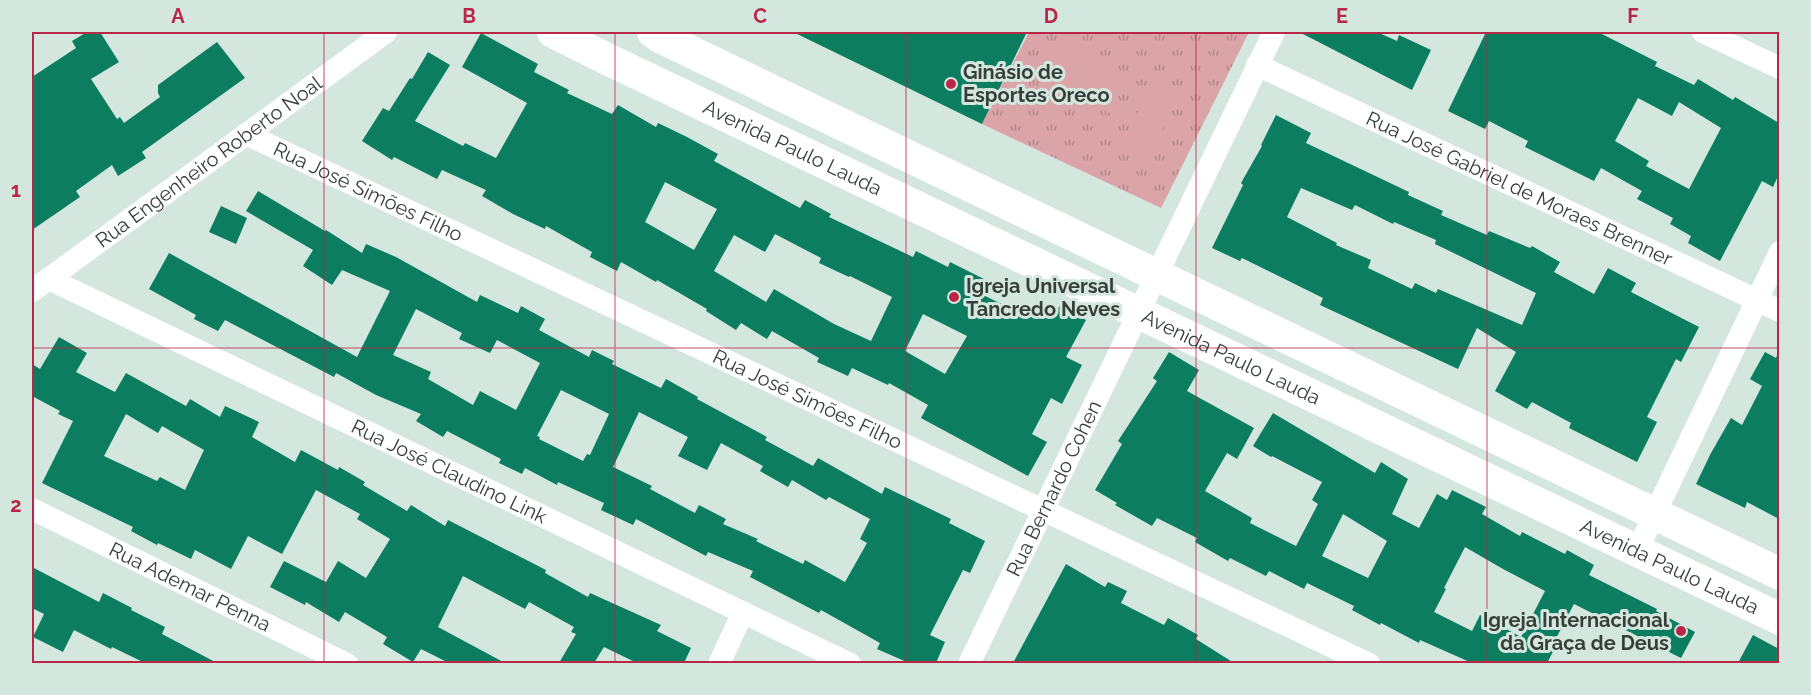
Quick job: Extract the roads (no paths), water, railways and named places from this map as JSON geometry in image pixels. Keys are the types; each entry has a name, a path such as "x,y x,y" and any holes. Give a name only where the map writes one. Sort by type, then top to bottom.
{"main road":[{"name":"Avenida Paulo Lauda","path":"553,32 1779,619"},
{"name":"Avenida Paulo Lauda","path":"653,32 1779,574"}],"street":[{"name":"Rua Engenheiro Roberto Noal","path":"40,285 386,32"},
{"path":"1156,274 1274,32"},
{"path":"1703,32 1779,68"},
{"name":"Rua José Gabriel de Moraes Brenner","path":"1257,65 1779,311"},
{"name":"Rua José Simões Filho","path":"246,134 1369,663"},
{"path":"1637,551 1779,252"},
{"name":"Rua Bernardo Cohen","path":"969,663 1156,274"},
{"name":"Rua José Claudino Link","path":"40,285 850,663"},
{"name":"Rua Ademar Penna","path":"32,509 347,663"},
{"path":"718,663 742,612"}],"place":[{"name":"Ginásio de Esportes Oreco","path":"951,84"},
{"name":"Igreja Universal Tancredo Neves","path":"954,297"},
{"name":"Igreja Internacional da Graça de Deus","path":"1681,631"}]}
